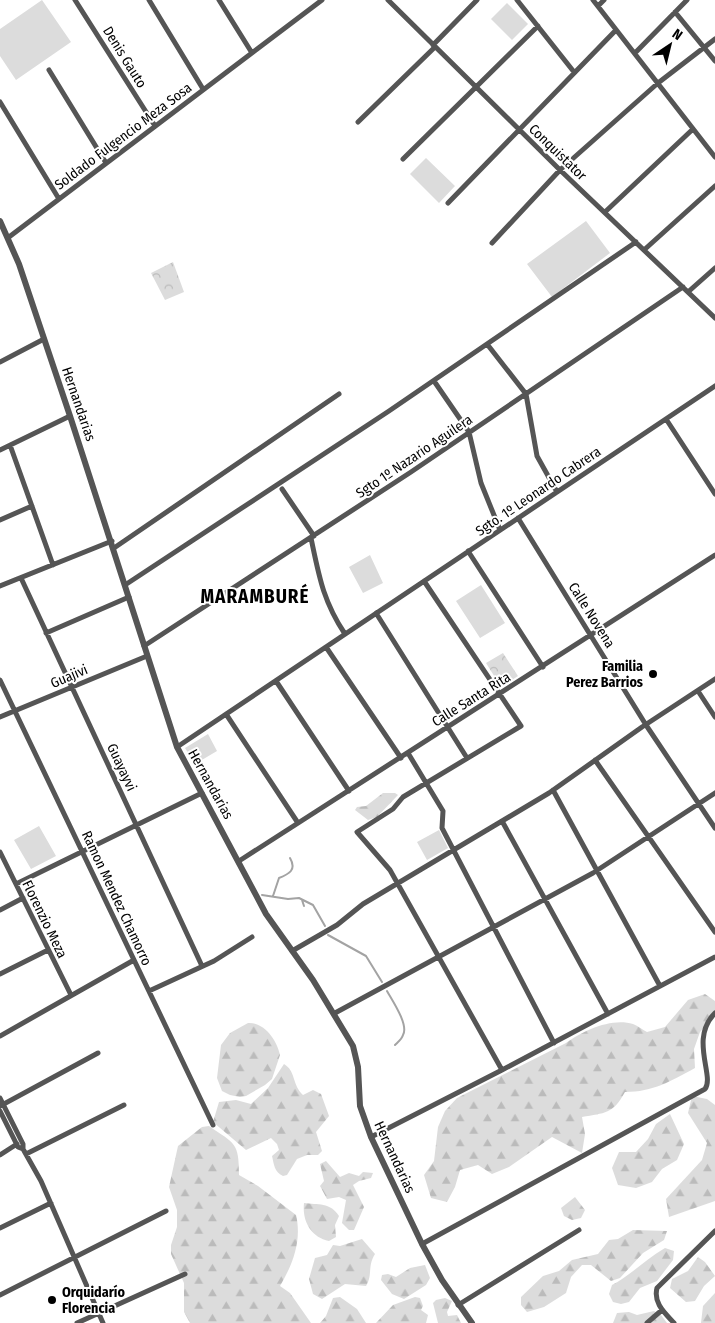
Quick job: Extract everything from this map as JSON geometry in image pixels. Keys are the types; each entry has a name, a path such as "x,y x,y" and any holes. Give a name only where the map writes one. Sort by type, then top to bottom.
{"street":[{"name":"Denis Gauto","path":"76,0 155,126"},
{"path":"149,0 203,89"},
{"path":"219,0 252,52"},
{"name":"Soldado Fulgencio Meza Sosa","path":"9,237 322,0"},
{"name":"Conquistator","path":"388,0 560,170 715,318"},
{"path":"358,122 477,0"},
{"path":"517,0 574,72"},
{"path":"593,0 715,157"},
{"path":"598,6 604,0"},
{"path":"635,53 687,0"},
{"path":"675,12 703,50 715,61"},
{"path":"403,160 538,26"},
{"path":"448,203 616,30"},
{"path":"492,243 560,170 658,83 715,39"},
{"path":"49,70 106,163"},
{"path":"0,102 59,199"},
{"path":"605,212 693,128"},
{"path":"644,250 715,186"},
{"name":"Hernandarias","path":"0,221 9,237 70,416 112,541 177,747 266,914 335,1014 357,1056 358,1099 371,1137 422,1244 458,1305 472,1323"},
{"path":"126,585 434,380 636,242"},
{"path":"688,292 715,268"},
{"name":"Sgto 1º Nazario Aguilera","path":"144,646 155,641 312,537 683,287"},
{"path":"0,362 44,339"},
{"path":"487,344 526,394 537,456 557,492"},
{"path":"434,380 469,432 481,483 500,530"},
{"name":"Sgto. 1º Leonardo Cabrera","path":"177,747 715,386"},
{"path":"114,548 338,394"},
{"path":"0,450 70,416"},
{"path":"666,419 715,494"},
{"path":"10,445 53,565"},
{"path":"282,489 312,537 324,597 331,614 345,634"},
{"path":"0,520 32,506"},
{"name":"Calle Novena","path":"518,518 646,725 715,828"},
{"path":"0,586 112,541"},
{"path":"468,552 543,667"},
{"name":"Calle Santa Rita","path":"239,861 715,555"},
{"name":"Guayayvi","path":"21,578 202,966"},
{"path":"424,581 520,726 403,797 393,809 357,832 385,862 398,883 502,1070"},
{"path":"46,633 129,597"},
{"path":"375,614 467,758"},
{"path":"326,647 401,758"},
{"name":"Guajivi","path":"0,717 147,656"},
{"name":"Ramon Mendez Chamorro","path":"0,680 213,1125"},
{"path":"292,951 337,926 363,904 553,790 646,725 715,680"},
{"path":"276,681 349,791"},
{"path":"698,691 715,717"},
{"path":"226,714 298,823"},
{"path":"408,753 443,811 440,824 554,1043"},
{"path":"596,760 715,932"},
{"path":"553,790 660,986"},
{"path":"16,884 202,793"},
{"path":"335,1014 597,871 715,793"},
{"path":"502,821 608,1014"},
{"name":"Florenzio Meza","path":"0,852 71,995"},
{"path":"0,910 23,898"},
{"path":"149,991 202,966 252,937"},
{"path":"0,974 48,950"},
{"path":"371,1137 554,1043 715,957"},
{"path":"0,1036 134,960"},
{"path":"422,1244 704,1089 710,1080 705,1059 704,1032 706,1023 715,1013"},
{"path":"2,1105 98,1053"},
{"path":"0,1098 23,1144 23,1149"},
{"path":"26,1154 124,1105"},
{"path":"0,1111 17,1144 26,1154 51,1203 103,1323"},
{"path":"0,1155 17,1144"},
{"path":"0,1228 51,1203"},
{"path":"0,1296 166,1211"},
{"path":"458,1305 579,1230"},
{"path":"674,1323 662,1310 656,1299 657,1288 715,1231"},
{"path":"77,1323 98,1311 184,1274"},
{"path":"647,1323 662,1310"}],"green space":[{"path":"42,0 71,42 16,80 0,56 0,29"},
{"path":"507,3 528,24 512,40 491,19"},
{"path":"426,158 455,186 439,203 410,174"},
{"path":"586,221 610,253 552,297 527,264"},
{"path":"173,262 184,292 165,300 151,273"},
{"path":"370,555 383,583 363,593 349,567"},
{"path":"481,585 505,623 480,638 456,601"},
{"path":"503,653 518,676 501,687 486,663"},
{"path":"208,734 217,751 195,764 185,748"},
{"path":"383,793 395,793 398,795 377,817 368,820 355,810 357,807 366,806"},
{"path":"39,826 56,856 31,869 14,840"},
{"path":"439,830 448,848 427,860 417,842"},
{"path":"705,994 715,1001 715,1016 700,1032 694,1049 695,1068 653,1088 625,1092 612,1109 582,1117 585,1134 582,1153 552,1137 509,1167 492,1174 478,1165 460,1170 455,1187 447,1202 431,1198 424,1175 434,1161 438,1127 445,1111 457,1098 598,1026 625,1022 647,1032 665,1027 688,1000"},
{"path":"248,1023 259,1025 269,1033 280,1055 272,1079 246,1096 240,1097 222,1091 217,1078 221,1045 230,1033"},
{"path":"284,1064 290,1070 297,1087 303,1095 313,1090 321,1094 329,1116 316,1132 322,1151 318,1155 307,1155 297,1159 287,1175 283,1176 276,1170 274,1165 272,1156 279,1150 277,1144 271,1138 246,1150 213,1122 219,1102 236,1100 251,1104 268,1088"},
{"path":"692,1096 707,1099 715,1105 715,1201 669,1217 666,1199 702,1160 707,1143 688,1113"},
{"path":"670,1114 684,1144 677,1160 662,1169 652,1182 636,1188 618,1185 612,1168 619,1152 636,1152 648,1139 656,1124"},
{"path":"209,1126 234,1145 238,1156 239,1175 258,1186 296,1215 298,1234 295,1252 280,1286 290,1293 311,1323 190,1323 184,1312 184,1283 171,1254 171,1245 177,1227 177,1210 169,1187 178,1146 202,1127"},
{"path":"326,1161 340,1177 349,1173 359,1176 363,1172 373,1173 371,1178 359,1181 353,1185 364,1207 354,1230 349,1230 342,1223 346,1200 339,1197 327,1199 320,1186 324,1181 320,1164"},
{"path":"575,1197 585,1210 581,1218 572,1220 564,1216 561,1208"},
{"path":"304,1203 332,1208 339,1216 335,1225 336,1237 329,1241 317,1236 313,1232 306,1222"},
{"path":"633,1230 667,1231 664,1240 643,1253 620,1278 611,1281 591,1265 582,1265 571,1277 566,1293 544,1307 527,1312 521,1305 521,1297 543,1276 559,1271 572,1260 598,1254 609,1240 618,1239"},
{"path":"362,1239 375,1254 366,1286 345,1284 322,1299 313,1294 309,1279 315,1258 327,1255 333,1245 340,1246"},
{"path":"665,1248 674,1251 673,1260 657,1281 640,1288 629,1302 621,1304 613,1302 609,1294 612,1285"},
{"path":"698,1257 705,1262 715,1276 704,1286 695,1301 686,1302 670,1288 672,1279 688,1271"},
{"path":"425,1265 430,1278 426,1285 404,1299 392,1294 381,1280 382,1275 388,1274 396,1277 410,1268"},
{"path":"715,1293 715,1323 701,1323 703,1306"},
{"path":"340,1297 357,1309 366,1323 320,1323 326,1316 333,1298"},
{"path":"415,1297 420,1298 423,1306 421,1310 428,1315 426,1323 376,1323 393,1305"},
{"path":"445,1298 452,1301 447,1312 448,1316 457,1315 461,1323 438,1323 433,1303 436,1300"},
{"path":"654,1311 661,1315 667,1323 613,1323 617,1313 629,1312 637,1315"}],"waterway":[{"path":"273,896 279,878 289,873 292,869 293,866 290,858"},
{"path":"262,895 288,899 299,898 313,905 325,926"},
{"path":"302,900 304,906"},
{"path":"328,935 366,956 382,982"},
{"path":"387,991 404,1025 402,1036 395,1045"}],"place":[{"name":"Familia Perez Barrios","path":"653,674"},
{"name":"Orquidarío Florencia","path":"52,1300"}],"district":[{"name":"MARAMBURÉ","path":"255,596"}]}
